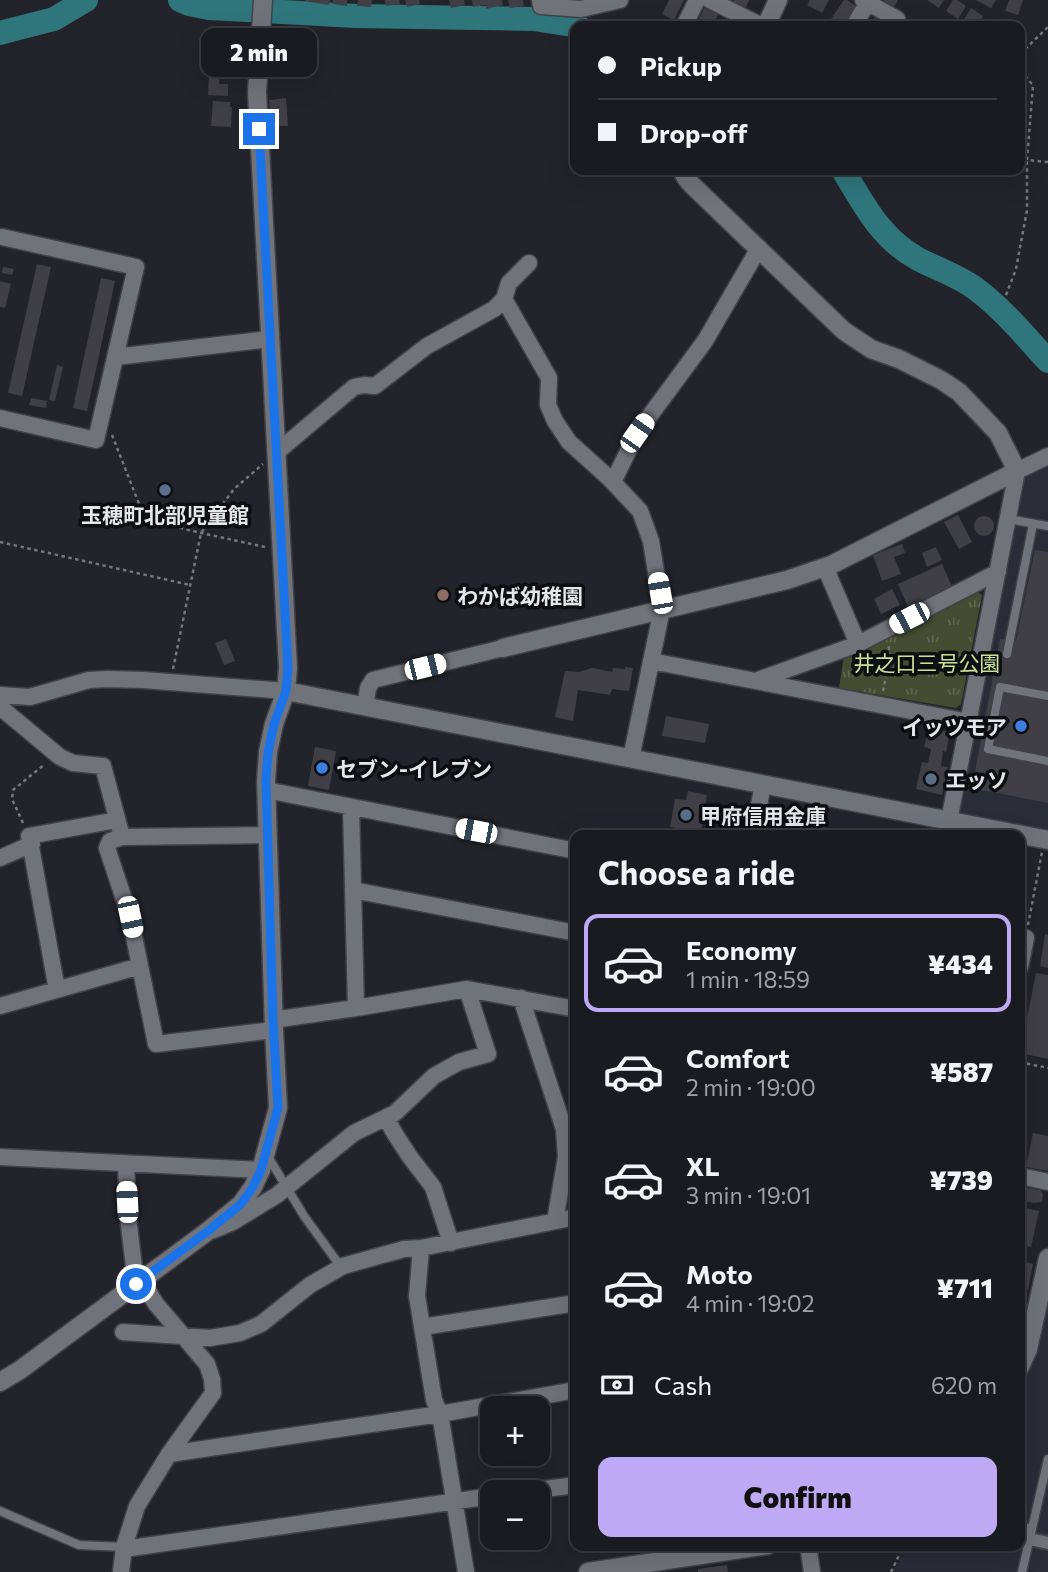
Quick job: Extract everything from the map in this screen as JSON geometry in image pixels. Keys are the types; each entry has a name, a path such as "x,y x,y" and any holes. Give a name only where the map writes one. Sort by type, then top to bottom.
{"street":[{"path":"0,1382 20,1370 241,1204 261,1170 278,1108 267,790 268,752 274,724 286,691 288,668 257,92 263,0"},
{"path":"540,0 541,6 581,9 620,0"},
{"path":"686,21 697,0"},
{"path":"710,0 754,21"},
{"path":"767,21 778,0"},
{"path":"856,21 866,1 897,19"},
{"path":"684,175 844,331 858,342 930,374 959,392 998,433 1017,471 949,821"},
{"path":"0,418 96,440 136,267 1,237"},
{"path":"613,482 637,433 705,341 759,248"},
{"path":"276,452 354,387 375,386 427,346 494,309 504,299 509,283 529,263"},
{"path":"504,299 549,378 548,405 555,421 569,442 640,511 651,541 662,609 631,758"},
{"path":"115,357 270,339"},
{"path":"365,707 368,688 373,680 787,580 825,567 1048,456"},
{"path":"825,567 858,644"},
{"path":"756,681 858,644 998,572"},
{"path":"651,661 969,722"},
{"path":"0,695 30,697 89,680 107,679 286,691 998,830"},
{"path":"0,707 57,754 73,763 103,766 122,837"},
{"path":"754,830 763,785"},
{"path":"267,790 570,849"},
{"path":"351,807 356,1008"},
{"path":"0,858 30,840 117,820"},
{"path":"268,835 122,837 110,841 107,848 130,917 156,1044 467,989 570,1008"},
{"path":"1025,835 1046,839"},
{"path":"30,840 57,990"},
{"path":"353,890 570,932"},
{"path":"0,1006 140,967"},
{"path":"208,1231 217,1230 233,1222 277,1195 354,1133 395,1113 434,1076 459,1062 488,1054 467,989"},
{"path":"521,998 564,1129 566,1157 555,1222"},
{"path":"386,1118 410,1157 433,1187 452,1242"},
{"path":"0,1157 261,1170"},
{"path":"121,1572 124,1548 137,1506 169,1454 213,1393 207,1364 138,1282 128,1217 126,1164"},
{"path":"1025,1177 1048,1182"},
{"path":"123,1332 210,1338 240,1333 261,1324 310,1285 341,1267 404,1249 570,1218"},
{"path":"421,1248 417,1296 466,1572"},
{"path":"1025,1356 1048,1258"},
{"path":"422,1327 570,1304"},
{"path":"169,1454 440,1414 570,1391"},
{"path":"550,1488 570,1486"},
{"path":"124,1548 480,1497"},
{"path":"1027,1535 1048,1543"},
{"path":"588,1572 729,1551"},
{"path":"809,1551 812,1572"}],"lane":[{"path":"1008,519 1048,526"},
{"path":"1007,654 1032,524"},
{"path":"1048,696 1000,687 988,749 1048,761"},
{"path":"266,1152 304,1216 341,1267"},
{"path":"1027,1535 1048,1460"},
{"path":"0,1511 79,1545 124,1548"},
{"path":"1022,1572 1025,1551"}],"path":[{"path":"1025,49 1048,27"},
{"path":"1006,295 1016,270 1027,210 1027,160 1033,85 1025,76"},
{"path":"1027,160 1048,162"},
{"path":"112,436 145,519 282,550"},
{"path":"170,682 201,533 234,489 276,452"},
{"path":"0,542 190,585"},
{"path":"880,705 890,656 885,630"},
{"path":"890,656 978,672"},
{"path":"30,840 12,799 13,790 57,754"},
{"path":"1025,928 1046,839"},
{"path":"1025,1063 1048,1068"},
{"path":"891,1572 901,1551"}],"shaded area":[{"path":"1048,456 1048,840 1025,836 1025,830 996,830 949,821 1017,471"},
{"path":"1048,1286 1048,1572 893,1572 905,1551 1025,1551 1025,1374"}],"green space":[{"name":"井之口三号公園","path":"975,591 982,595 961,704 956,708 839,688 844,656"}],"building":[{"path":"305,0 330,0 329,5"},
{"path":"333,0 347,0 347,6 333,4"},
{"path":"358,0 372,0 371,7 357,6"},
{"path":"385,0 399,0 400,4 386,6"},
{"path":"405,0 419,0 420,4 407,7"},
{"path":"449,0 464,0 465,5 451,8"},
{"path":"472,0 502,0 503,5 486,9 486,5 473,7"},
{"path":"508,0 523,0 524,6 510,8"},
{"path":"669,0 684,0 674,20 662,14"},
{"path":"734,0 749,0 745,9 733,3"},
{"path":"810,0 829,0 822,13 807,5"},
{"path":"844,0 859,8 850,21 831,19"},
{"path":"884,0 898,0 893,9 883,3"},
{"path":"927,0 944,0 939,8"},
{"path":"953,0 966,6 958,19 946,11"},
{"path":"976,0 996,0 991,8"},
{"path":"1009,0 1023,0 1018,15 1005,11"},
{"path":"704,8 718,14 715,21 698,21"},
{"path":"971,8 983,16 980,21 963,21"},
{"path":"209,74 220,74 219,84 228,84 228,96 208,95"},
{"path":"286,98 288,126 279,126 279,131 271,131 269,100"},
{"path":"213,101 230,102 231,127 211,126"},
{"path":"37,264 51,267 22,396 8,393"},
{"path":"3,267 14,269 12,275 2,273"},
{"path":"101,278 115,281 87,411 73,408"},
{"path":"0,281 11,284 5,308 0,307"},
{"path":"57,365 63,367 55,401 49,400"},
{"path":"31,398 47,401 46,408 29,405"},
{"path":"958,515 972,542 959,549 944,522"},
{"path":"984,516 991,519 994,526 991,533 984,536 977,533 974,526 977,519"},
{"path":"902,544 905,553 894,557 901,574 882,581 873,555"},
{"path":"936,547 942,560 927,567 922,553"},
{"path":"1035,550 1048,552 1048,803 972,788 1000,639 1016,641"},
{"path":"942,564 953,589 909,609 898,584"},
{"path":"892,589 900,605 881,614 874,599"},
{"path":"226,639 235,661 224,665 215,643"},
{"path":"592,668 612,672 613,668 633,668 629,691 612,689 610,695 578,690 573,721 555,717 565,671 579,672"},
{"path":"666,716 709,724 705,743 662,736"},
{"path":"929,728 950,732 941,766 948,767 942,795 916,789 922,762 928,763 931,749 924,747"},
{"name":"セブン-イレブン","path":"315,747 336,751 329,790 308,786"},
{"path":"688,791 707,795 701,830 670,827 675,799 686,800"},
{"path":"809,819 827,822 825,830 807,830"},
{"path":"1045,934 1048,935 1048,968 1040,966"},
{"path":"1036,973 1048,975 1048,1059 1025,1054 1025,1028"},
{"path":"1033,1133 1048,1136 1048,1171 1026,1167"},
{"path":"1025,1188 1040,1190 1043,1194 1042,1202 1025,1201"},
{"path":"1025,1208 1039,1211 1031,1247 1025,1246"},
{"path":"1025,1262 1033,1264 1028,1290 1025,1289"},
{"path":"727,1565 728,1572 698,1572 698,1569"}],"waterway":[{"path":"0,33 54,19 86,0"},
{"path":"180,0 209,8 356,16 534,19 570,25"},
{"path":"846,175 874,220 894,242 918,259 976,289 1005,314 1048,361"}],"place":[{"name":"玉穂町北部児童館","path":"165,490"},
{"name":"わかば幼稚園","path":"443,595"},
{"name":"イッツモア","path":"1021,726"},
{"name":"セブン-イレブン","path":"322,768"},
{"name":"エッソ","path":"931,779"},
{"name":"甲府信用金庫","path":"686,815"}],"route":[{"path":"136,1284 241,1204 261,1170 278,1108 266,781 268,752 274,724 286,691 288,668 259,129"}]}
